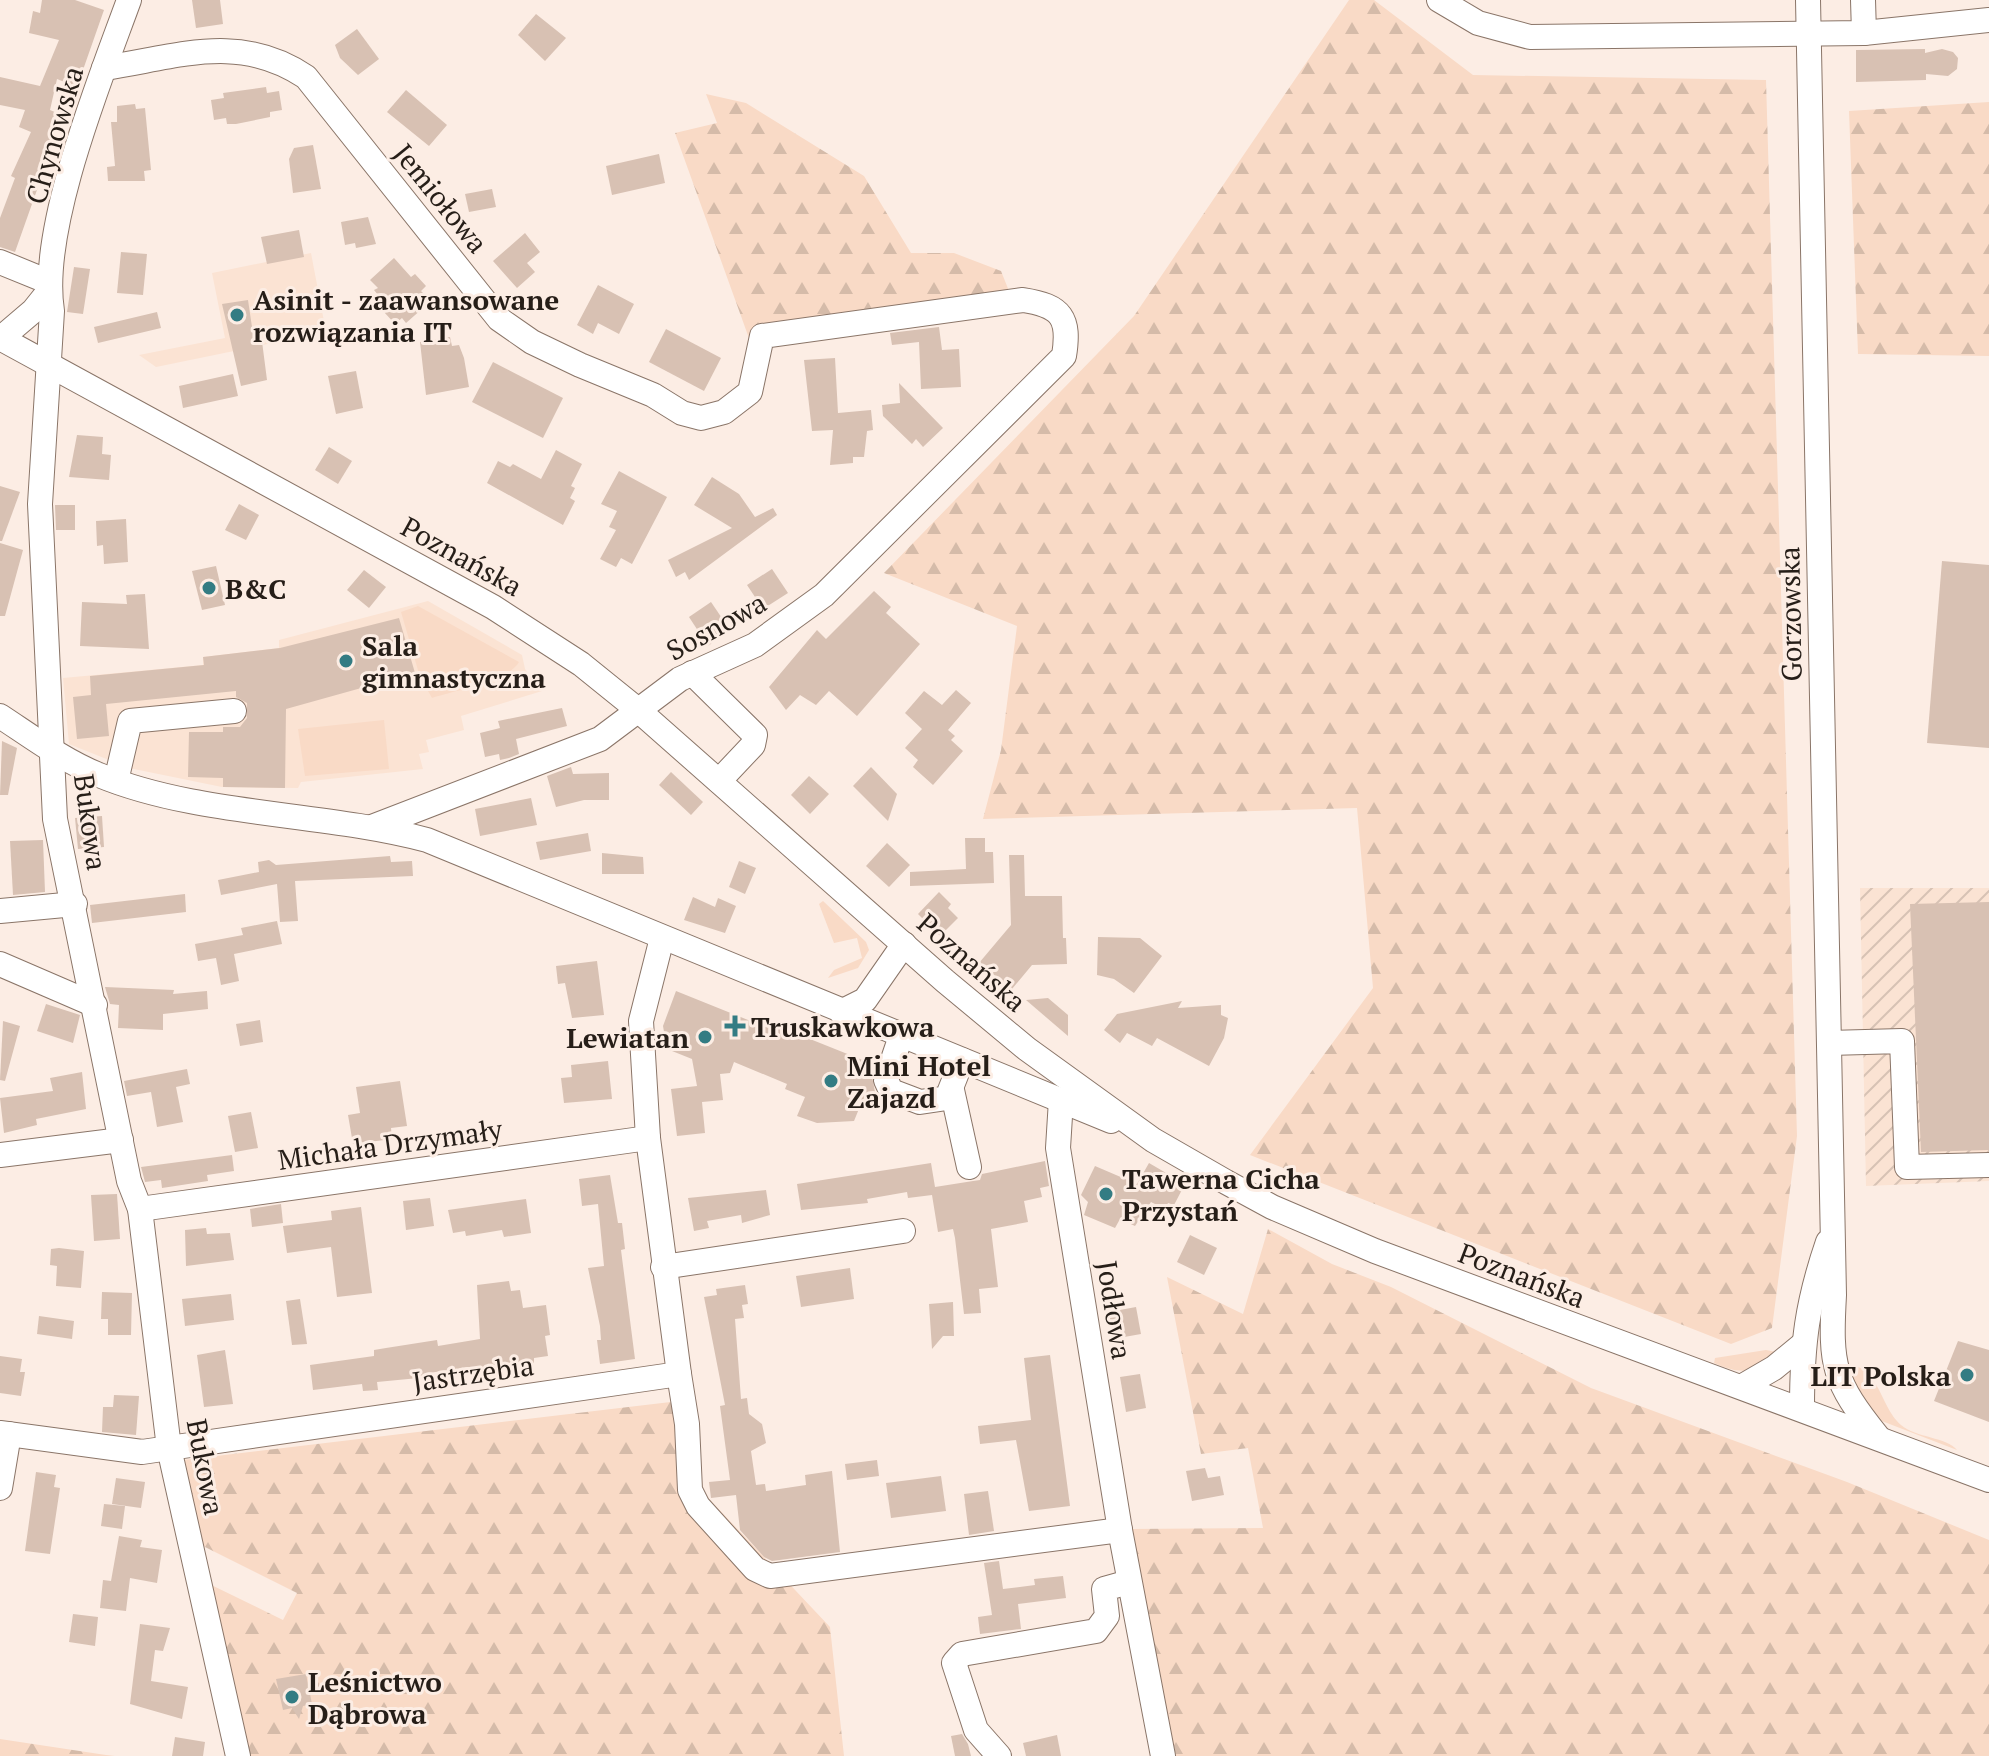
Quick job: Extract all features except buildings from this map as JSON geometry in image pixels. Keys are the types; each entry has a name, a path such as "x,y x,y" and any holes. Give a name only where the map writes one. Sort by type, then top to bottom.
{"street":[{"name":"Chynowska","path":"49,365 52,311 49,286 73,165 129,0"},
{"path":"1439,0 1478,23 1530,37 1808,36 1989,20"},
{"name":"Gorzowska","path":"1808,0 1829,1043 1831,1350 1839,1383 1879,1439"},
{"path":"1863,0 1864,33"},
{"name":"Jemiołowa","path":"104,68 222,50 246,50 282,61 306,77 499,319 532,342 653,395 682,413 701,418 724,412 750,392 762,336 1023,300 1048,304 1062,316 1068,333 1064,356"},
{"path":"0,262 49,286 33,311 0,338"},
{"name":"Poznańska","path":"0,338 493,607 581,664 638,710 1027,1049 1153,1140 1226,1182 1323,1230 1587,1332 1743,1386 1989,1480"},
{"name":"Sosnowa","path":"372,827 600,739 692,673 755,645 824,595 1064,356"},
{"name":"Bukowa","path":"49,365 40,504 55,819 75,904 129,1181 140,1209 169,1448 238,1756"},
{"path":"692,673 755,735 753,745 719,781"},
{"path":"116,781 130,721 234,711"},
{"path":"0,716 52,750 116,781 225,805 372,827 427,840 1153,1140"},
{"path":"0,911 75,904"},
{"path":"662,938 641,1021 648,1138 679,1374 690,1490 698,1506 755,1569 770,1576 1120,1530"},
{"path":"841,1012 865,1000 904,944"},
{"path":"0,964 95,1005"},
{"path":"901,1036 888,1069 886,1080 891,1091 920,1102 947,1098 962,1060"},
{"path":"1829,1043 1902,1041 1907,1167 1989,1165"},
{"path":"952,1090 969,1167"},
{"name":"Jodłowa","path":"1061,1100 1058,1148 1120,1530 1161,1756"},
{"name":"Michała Drzymały","path":"140,1209 648,1138"},
{"path":"0,1155 121,1140"},
{"name":"Gorzowska","path":"1802,1408 1802,1345 1811,1292 1832,1227"},
{"path":"663,1267 903,1231"},
{"path":"1743,1386 1774,1368 1802,1345"},
{"name":"Gorzowska","path":"1802,1408 1831,1350"},
{"name":"Jastrzębia","path":"4,1433 142,1452 679,1374"},
{"path":"0,1488 4,1433"},
{"path":"999,1756 976,1730 954,1663 962,1654 1096,1631 1107,1616 1104,1589 1129,1582"}],"shaded area":[{"name":"Asinit - zaawansowane rozwiązania IT","path":"311,253 326,332 156,367 139,355 225,338 212,273"},
{"path":"428,601 522,655 525,669 542,691 461,716 464,730 426,740 429,752 419,754 423,769 301,782 298,788 222,787 129,768 69,744 63,678 203,665 203,657 279,648 279,640"},
{"path":"1860,888 1989,888 1989,1181 1866,1186"}],"green space":[{"path":"1349,0 1374,0 1473,75 1766,80 1797,1136 1772,1328 1731,1344 1250,1155 1373,988 1357,808 983,819 1001,750 1017,626 884,573 1134,316"},
{"path":"706,94 746,103 864,176 911,253 954,253 1001,271 1013,301 750,341 675,133 717,123"},
{"path":"1989,102 1989,356 1858,354 1849,111"},
{"path":"418,606 519,662 493,679 432,698 420,677 401,612"},
{"path":"384,720 389,769 305,776 298,729"},
{"path":"823,901 866,942 869,950 858,968 828,978 834,970 862,958 857,938 834,943 819,904"},
{"path":"1268,1229 1332,1264 1391,1287 1591,1388 1847,1482 1989,1540 1989,1756 1176,1756 1128,1529 1263,1528 1248,1448 1201,1454 1167,1277 1243,1314"},
{"path":"1766,1350 1781,1353 1749,1370 1734,1370 1714,1363 1715,1358"},
{"path":"1842,1363 1855,1365 1872,1378 1901,1425 1915,1433 1946,1442 1957,1450 1874,1418"},
{"path":"679,1401 695,1484 830,1627 844,1756 240,1756 199,1579 283,1620 297,1593 203,1546 183,1460"},
{"path":"0,1739 106,1755 115,1756 0,1756"}],"place":[{"name":"Asinit - zaawansowane rozwiązania IT","path":"237,315"},
{"name":"B&C","path":"209,588"},
{"name":"Sala gimnastyczna","path":"346,661"},
{"name":"Truskawkowa","path":"735,1026"},
{"name":"Lewiatan","path":"705,1037"},
{"name":"Mini Hotel Zajazd","path":"831,1081"},
{"name":"Tawerna Cicha Przystań","path":"1106,1194"},
{"name":"LIT Polska","path":"1967,1375"},
{"name":"Leśnictwo Dąbrowa","path":"292,1697"}]}
